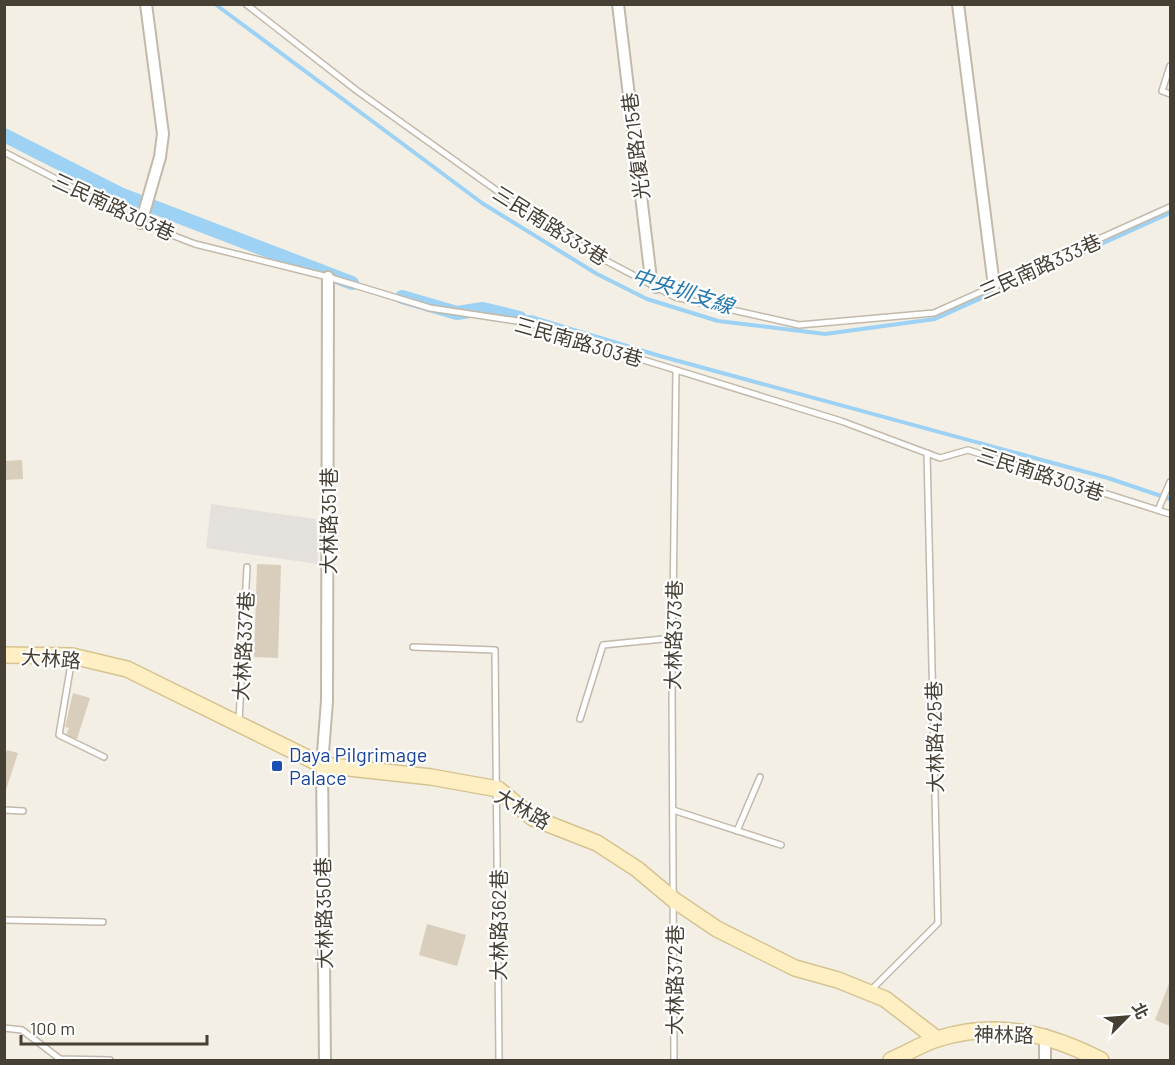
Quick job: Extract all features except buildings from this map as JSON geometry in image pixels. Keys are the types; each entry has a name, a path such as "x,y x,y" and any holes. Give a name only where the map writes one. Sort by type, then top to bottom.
{"street":[{"path":"141,223 154,184 163,134 146,4"},
{"name":"光復路215巷","path":"618,4 651,279 656,287"},
{"path":"958,4 994,286"},
{"name":"大林路351巷","path":"321,765 327,701 328,277"},
{"name":"大林路","path":"4,655 72,656 127,669 321,765 432,777 498,789 533,818 597,843 637,869 674,900 717,929 795,968 885,999 937,1039"},
{"name":"大林路350巷","path":"321,765 325,1060"},
{"name":"神林路","path":"891,1060 937,1039 980,1031 1014,1030 1045,1035 1101,1060"},
{"path":"1045,1035 1045,1060"}],"lane":[{"name":"三民南路333巷","path":"246,4 356,90 503,195 595,255 675,297 799,325 934,313 1170,207"},
{"path":"1170,66 1162,92 1170,94"},
{"name":"三民南路303巷","path":"4,152 141,223 195,244 328,277 430,308 524,322 586,339 676,370 841,421 940,458 968,450 1170,514"},
{"name":"大林路373巷","path":"674,900 673,638 676,370"},
{"name":"大林路425巷","path":"869,992 938,922 927,453"},
{"path":"1158,510 1170,482"},
{"name":"大林路337巷","path":"239,725 247,567"},
{"path":"580,719 603,645 673,638"},
{"name":"大林路362巷","path":"413,647 495,650 499,1060"},
{"path":"72,656 58,735 104,757"},
{"path":"737,831 760,777"},
{"path":"4,810 23,811"},
{"path":"674,810 781,845"},
{"name":"大林路372巷","path":"674,900 674,1060"},
{"path":"4,920 103,922"},
{"path":"4,1028 22,1030 60,1059 110,1060"}],"shaded area":[{"path":"211,504 316,519 318,564 206,548"}],"waterway":[{"name":"中央圳支線","path":"215,4 482,203 597,274 647,299 718,321 825,334 935,319 1170,213"},
{"path":"4,135 120,194 352,283"},
{"path":"402,297 457,313 483,309 520,318"},
{"path":"520,318 531,317 660,356 1108,478 1170,499"}],"place":[{"name":"Daya Pilgrimage Palace","path":"277,766"}]}
